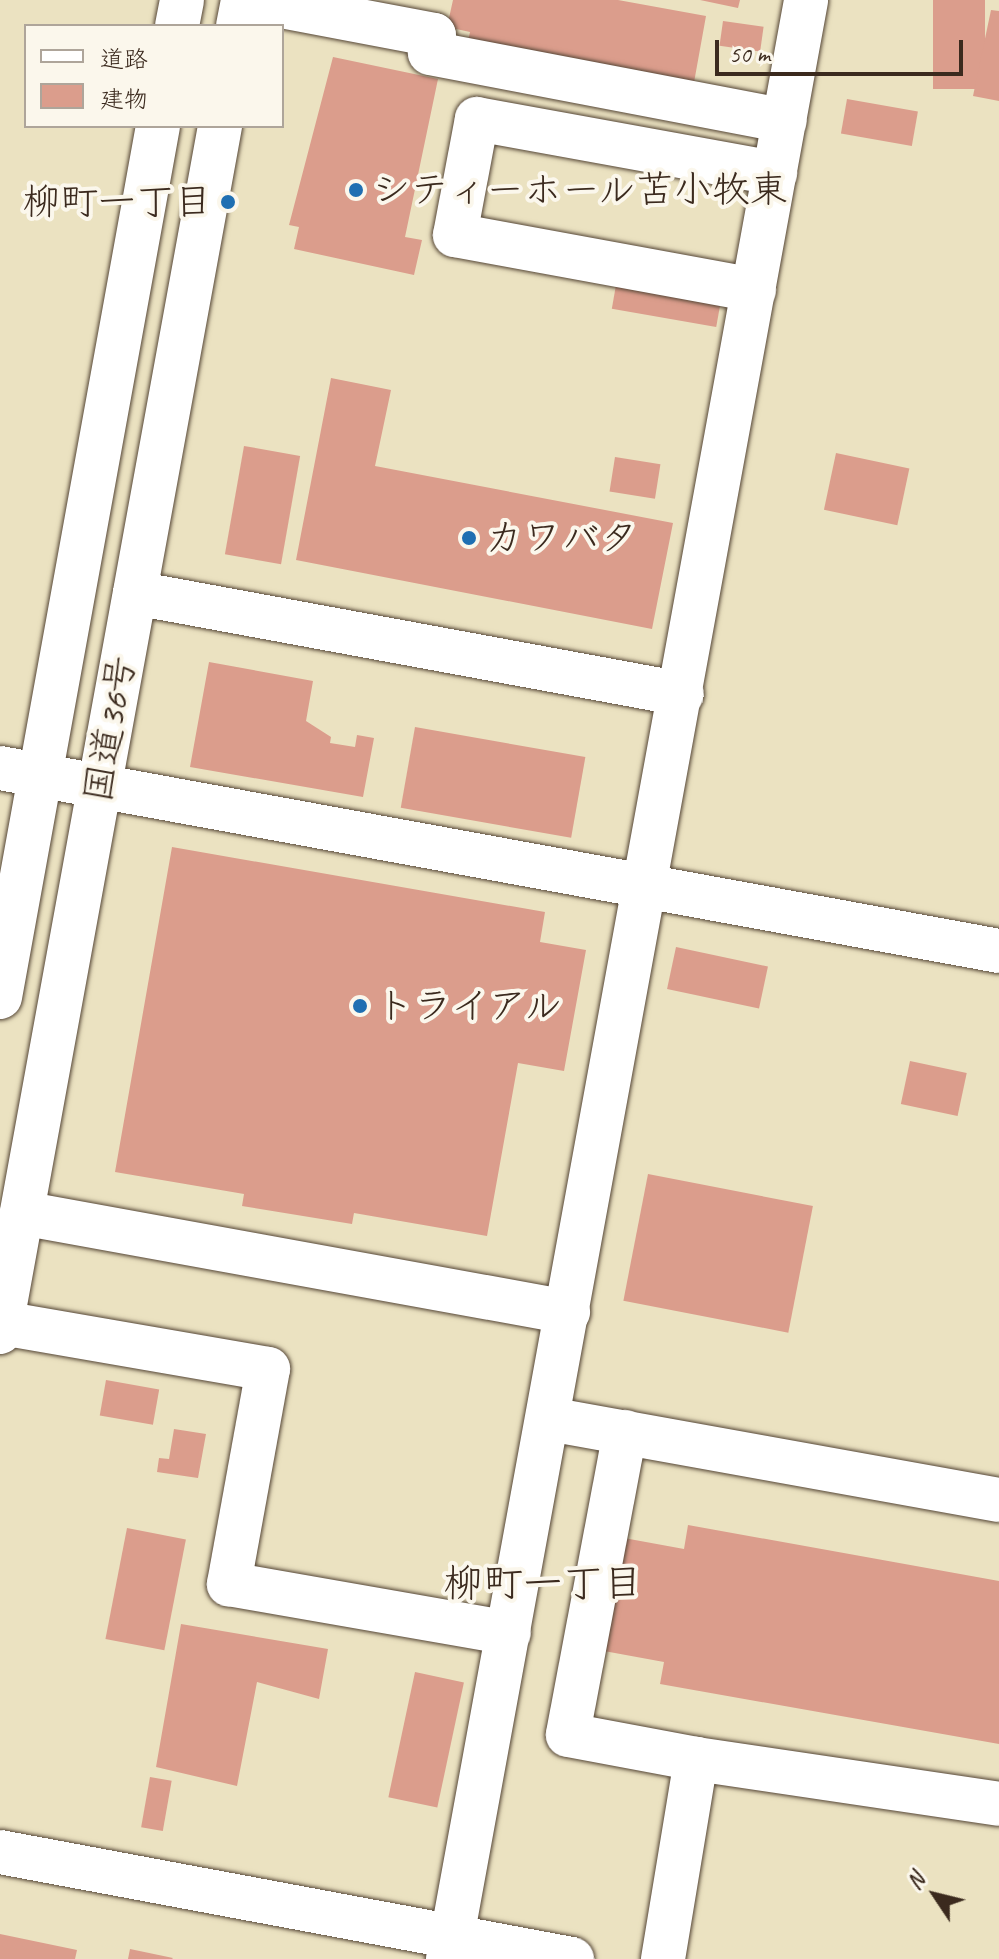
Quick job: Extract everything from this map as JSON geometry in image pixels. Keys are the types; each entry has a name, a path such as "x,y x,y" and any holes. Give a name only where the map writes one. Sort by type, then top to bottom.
{"main road":[{"path":"177,24 182,0"},
{"path":"239,24 246,0 434,35 430,53 785,121"},
{"path":"450,1948 647,890 806,0"},
{"path":"754,290 455,235 477,119 775,173"},
{"name":"国道36号","path":"0,997 158,128"},
{"name":"国道36号","path":"1,1327 220,128"},
{"path":"135,593 682,694"},
{"path":"0,768 647,890 999,951"},
{"path":"22,1213 568,1312"},
{"path":"1,1327 268,1369 229,1584 509,1633"},
{"path":"549,1419 999,1500"},
{"path":"625,1432 568,1735 696,1759 999,1804"},
{"path":"663,1959 696,1759"},
{"path":"0,1852 450,1948 572,1959"}],"building":[{"path":"453,0 618,0 706,16 693,88 467,46 470,32 447,27"},
{"path":"700,0 740,0 738,8"},
{"path":"933,0 985,0 985,89 933,89"},
{"path":"991,10 999,11 999,101 973,96"},
{"path":"723,21 764,27 760,51 720,46"},
{"name":"シティーホール苫小牧東","path":"333,57 438,79 405,237 422,240 414,275 294,249 299,227 289,225"},
{"path":"847,99 918,112 912,146 841,133"},
{"path":"616,285 720,303 716,327 612,309"},
{"path":"331,378 391,390 375,466 673,523 652,629 296,560"},
{"path":"244,446 300,456 281,564 225,554"},
{"path":"836,453 909,469 897,525 824,510"},
{"path":"615,457 660,464 655,499 610,492"},
{"path":"209,662 313,681 306,721 331,737 330,743 355,747 357,735 374,738 363,797 190,767"},
{"path":"415,727 585,757 571,838 401,808"},
{"name":"トライアル","path":"172,847 545,912 540,942 586,950 564,1071 518,1063 487,1236 354,1213 352,1224 242,1206 244,1194 115,1172"},
{"path":"676,947 768,967 759,1009 667,989"},
{"path":"910,1061 967,1073 958,1116 901,1104"},
{"path":"648,1174 813,1206 788,1333 623,1301"},
{"path":"106,1380 159,1389 153,1425 100,1415"},
{"path":"174,1429 206,1434 198,1478 157,1472 159,1458 169,1459"},
{"path":"688,1525 999,1581 999,1744 660,1684 664,1662 604,1651 624,1538 684,1549"},
{"path":"127,1528 186,1539 164,1650 105,1639"},
{"path":"181,1624 328,1649 319,1699 257,1682 237,1786 156,1767"},
{"path":"415,1672 464,1682 437,1808 388,1797"},
{"path":"150,1777 172,1781 163,1831 141,1827"},
{"path":"0,1934 77,1950 75,1959 0,1959"},
{"path":"130,1949 173,1958 128,1959"}],"place":[{"name":"シティーホール苫小牧東","path":"356,190"},
{"name":"柳町一丁目","path":"228,202"},
{"name":"カワバタ","path":"469,538"},
{"name":"トライアル","path":"360,1006"}],"district":[{"name":"柳町一丁目","path":"543,1583"}]}
